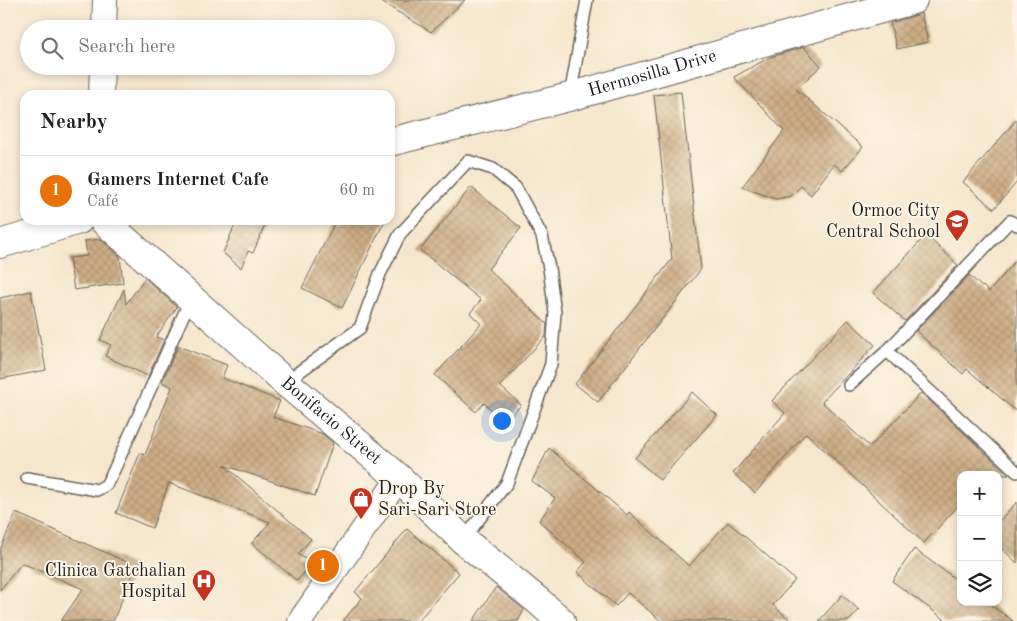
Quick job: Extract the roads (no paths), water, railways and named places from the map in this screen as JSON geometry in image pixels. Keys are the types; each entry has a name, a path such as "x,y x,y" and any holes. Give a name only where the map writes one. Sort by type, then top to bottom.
{"main road":[{"name":"Hermosilla Drive","path":"395,141 569,97 913,0"},
{"path":"0,244 63,225"},
{"name":"Bonifacio Street","path":"109,225 285,382 399,478 463,540 560,621"}],"street":[{"path":"104,20 105,0"},
{"path":"101,90 102,75"},
{"path":"300,621 399,478"}],"lane":[{"path":"569,97 586,0"},
{"path":"285,382 360,328 380,274 400,234 468,161 493,169 516,188 542,236 549,268 555,313 552,364 507,482 463,540"},
{"path":"848,385 887,351 1010,221 1017,226"},
{"path":"26,478 97,490 106,485 191,298"},
{"path":"887,351 1017,472"}],"place":[{"name":"Ormoc City Central School","path":"957,242"},
{"name":"Drop By Sari-Sari Store","path":"361,520"},
{"name":"Gamers Internet Cafe","path":"323,566"},
{"name":"Clinica Gatchalian Hospital","path":"204,602"}]}
